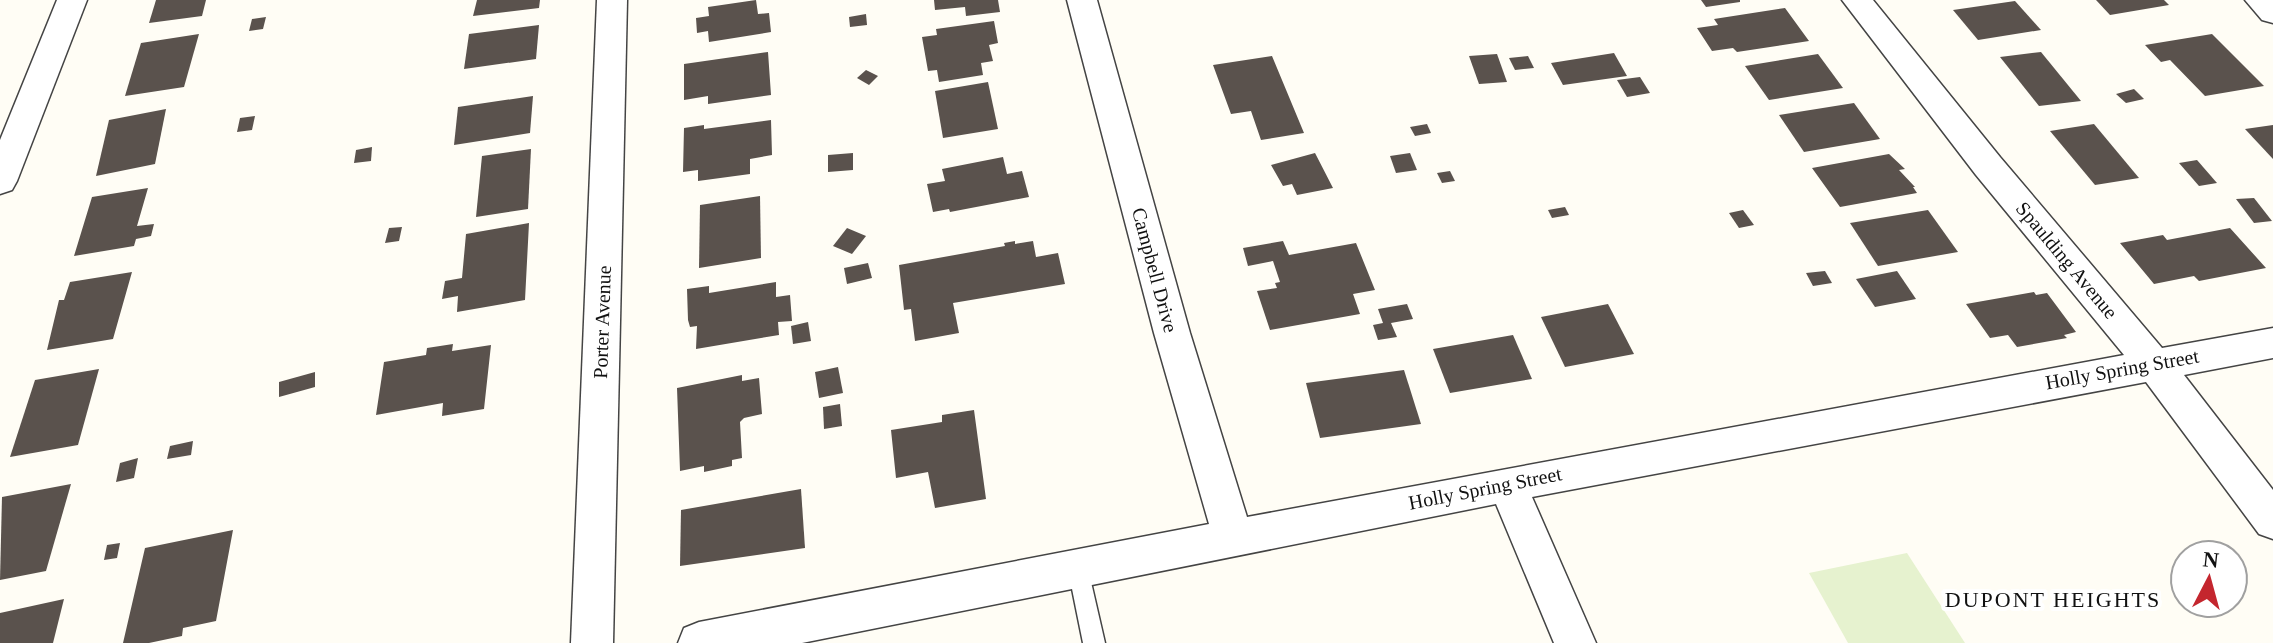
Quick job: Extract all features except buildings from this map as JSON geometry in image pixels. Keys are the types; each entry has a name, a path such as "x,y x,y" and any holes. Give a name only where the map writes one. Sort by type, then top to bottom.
{"street":[{"path":"0,181 72,0"},
{"name":"Porter Avenue","path":"592,643 612,0"},
{"name":"Campbell Drive","path":"1082,0 1172,333 1233,538"},
{"name":"Spaulding Avenue","path":"1857,0 1988,166 2153,363 2273,521"},
{"path":"2260,0 2273,13"},
{"name":"Holly Spring Street","path":"699,643 1507,484 2273,343"},
{"path":"1507,484 1575,643"}],"lane":[{"path":"1078,569 1094,643"}],"green space":[{"path":"1907,553 1965,643 1848,643 1809,573"}],"district":[{"name":"DUPONT HEIGHTS","path":"2053,599"}]}
